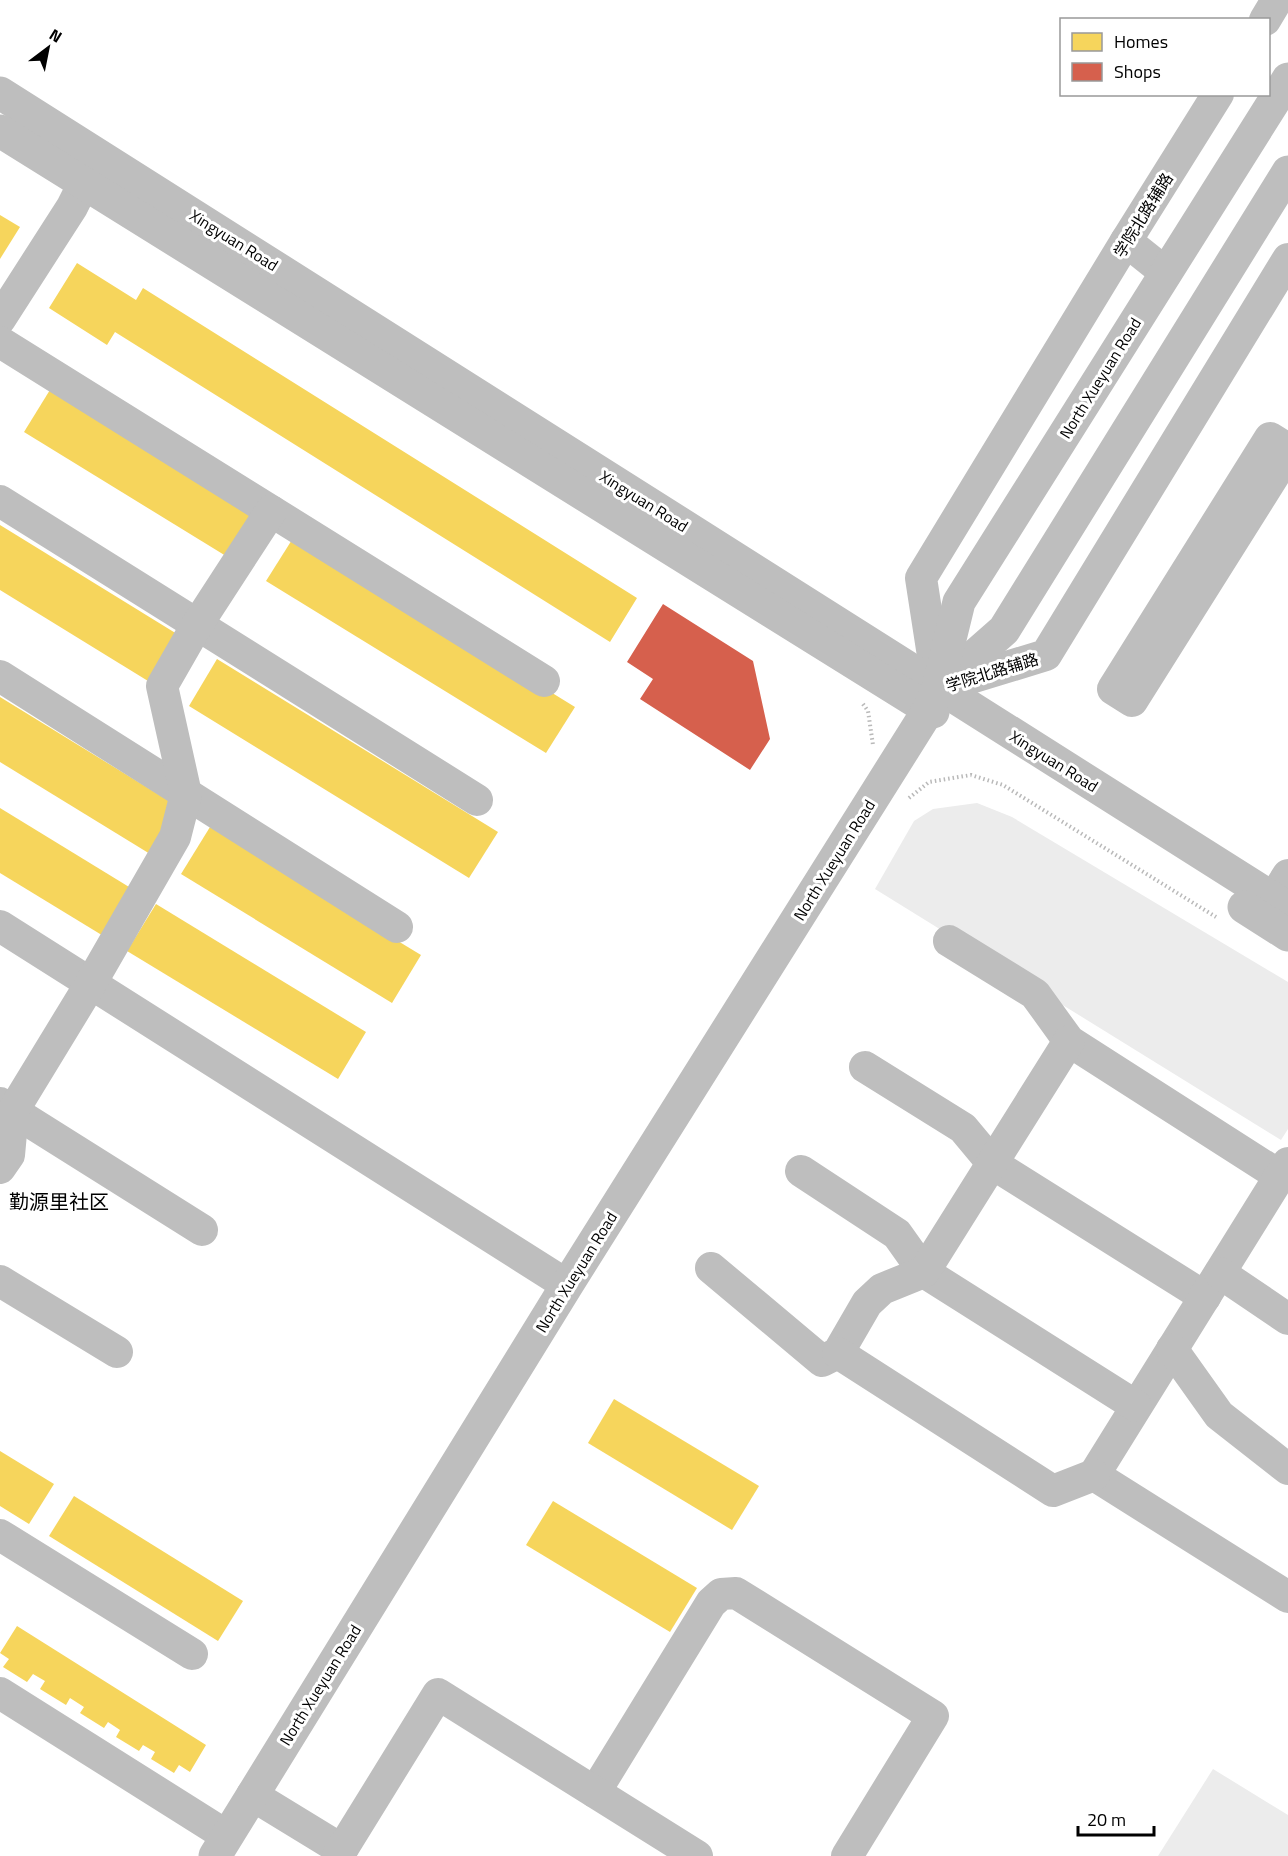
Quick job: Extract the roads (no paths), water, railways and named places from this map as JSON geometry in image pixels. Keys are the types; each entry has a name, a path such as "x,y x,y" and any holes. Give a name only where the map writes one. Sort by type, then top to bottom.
{"main road":[{"name":"North Xueyuan Road","path":"933,698 959,602 1288,79"},
{"name":"Xingyuan Road","path":"0,93 99,154 933,698 1288,935"},
{"name":"Xingyuan Road","path":"0,131 933,698 1283,894"},
{"path":"84,183 99,154"},
{"name":"North Xueyuan Road","path":"221,1846 933,698 1004,630 1288,172"}],"street":[{"path":"1266,18 1277,0"},
{"name":"学院北路辅路","path":"1217,96 921,578 933,698 1046,655 1288,260"},
{"path":"0,320 72,207 84,183"},
{"path":"1126,241 1166,273"},
{"path":"1209,300 1246,327"},
{"path":"0,342 544,681"},
{"path":"1270,438 1288,451 1132,701 1113,689 1270,438"},
{"path":"0,501 477,800"},
{"path":"0,1168 9,1155 6,1107 91,983 175,837 186,794 162,686 197,625 271,511"},
{"path":"0,676 397,927"},
{"path":"0,926 567,1285"},
{"path":"838,1353 1053,1491 1094,1475 1284,1169 1069,1041 1035,994 949,941"},
{"path":"711,1268 822,1361 838,1353 867,1303 882,1289 924,1272 1069,1041"},
{"path":"865,1067 963,1128 993,1164 1212,1285 1288,1319"},
{"path":"6,1107 202,1230"},
{"path":"801,1171 897,1234 924,1272 1136,1406"},
{"path":"0,1281 117,1352"},
{"path":"1172,1349 1219,1415 1288,1469"},
{"path":"1094,1475 1288,1597"},
{"path":"0,1535 192,1654"},
{"path":"595,1792 711,1603 721,1594 736,1593 945,1724 865,1856"},
{"path":"0,1693 221,1846"},
{"path":"252,1795 340,1853 438,1694 697,1856"},
{"path":"847,1856 933,1716"}],"district":[{"name":"勤源里社区","path":"59,1202"}]}
